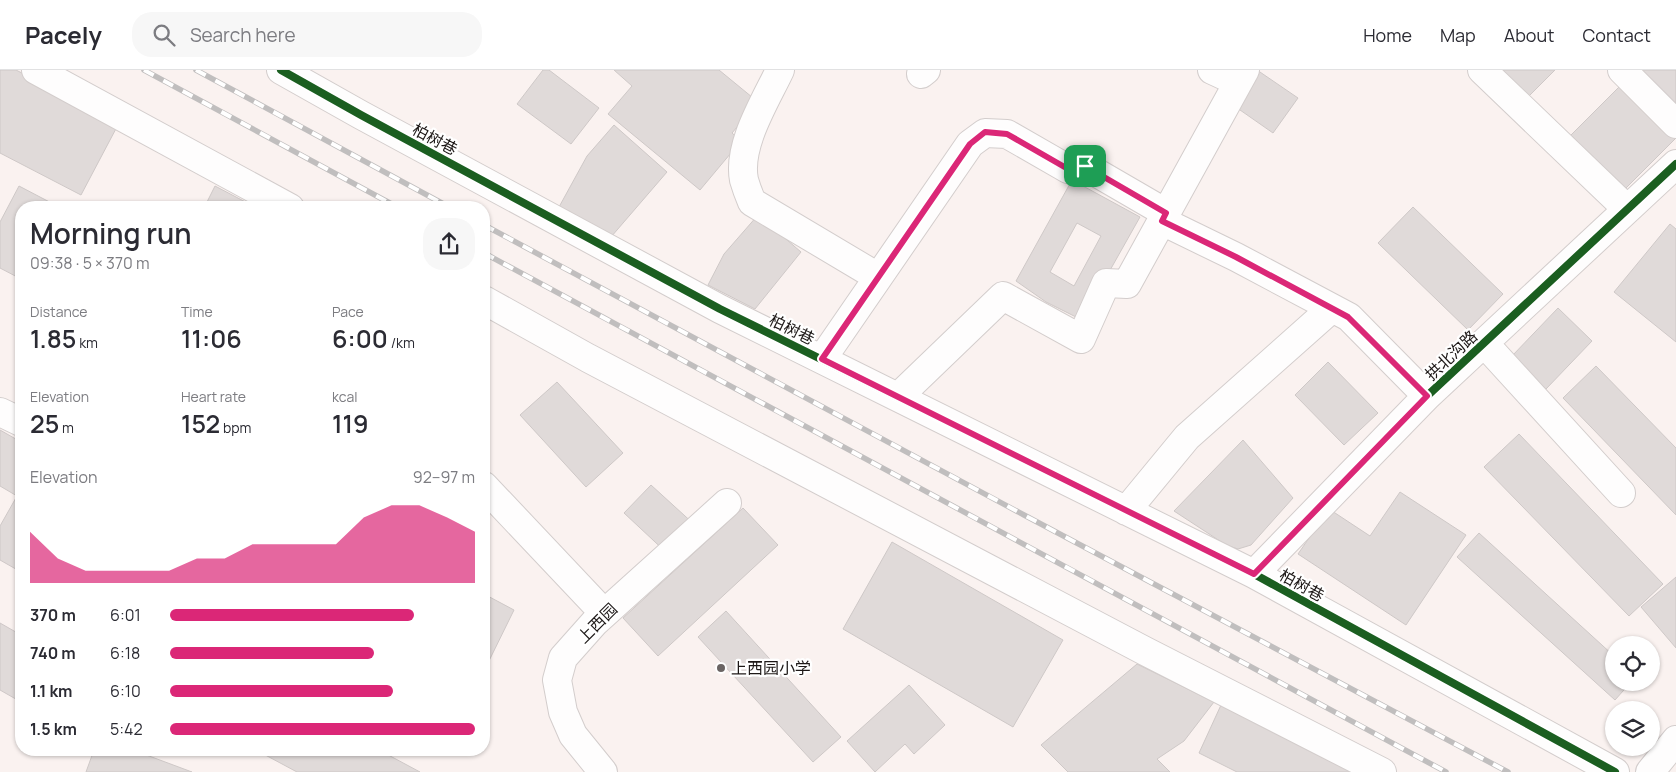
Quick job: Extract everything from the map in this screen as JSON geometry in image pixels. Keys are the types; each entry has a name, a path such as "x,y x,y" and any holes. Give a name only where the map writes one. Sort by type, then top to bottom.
{"street":[{"path":"36,70 277,201"},
{"name":"柏树巷","path":"281,70 720,309 1254,574 1615,772"},
{"path":"780,70 751,129 744,163 744,179 752,202 878,277"},
{"path":"898,397 1003,296 1081,339 1106,283 1127,284 1241,76 1212,70"},
{"path":"1482,70 1627,210"},
{"path":"1622,70 1676,124"},
{"path":"822,359 970,144 985,132 1007,134 1068,169 1085,166 1164,217 1348,317 1427,396"},
{"name":"拱北沟路","path":"1254,574 1427,396 1627,210 1671,176"},
{"path":"490,303 588,358 1146,651 1382,772"},
{"path":"1126,511 1187,438 1332,309"},
{"path":"1484,343 1621,494"},
{"path":"0,412 15,419"},
{"path":"490,492 604,613"},
{"name":"上西园","path":"603,772 572,735 563,712 557,680 562,658 604,613 727,503"},
{"path":"1650,772 1676,740"}],"building":[{"path":"0,70 16,70 119,123 81,195 0,153"},
{"path":"543,70 549,70 599,108 571,144 517,104"},
{"path":"614,70 719,70 758,102 732,133 741,141 700,190 608,114 632,86"},
{"path":"1257,70 1298,98 1273,133 1230,103"},
{"path":"1487,70 1555,70 1521,104"},
{"path":"1630,70 1676,70 1676,119"},
{"path":"1627,79 1676,128 1676,138 1622,192 1568,138"},
{"path":"614,125 667,172 611,237 559,207 587,156"},
{"path":"1072,180 1140,217 1082,320 1046,302 1016,281","holes":["1077,223 1101,236 1074,286 1050,272"]},
{"path":"19,186 48,201 15,201 15,276 0,268 0,222"},
{"path":"215,186 244,201 208,201"},
{"path":"1413,207 1503,294 1468,330 1378,243"},
{"path":"758,215 801,252 755,309 708,285 724,254"},
{"path":"1670,224 1676,229 1676,342 1614,292"},
{"path":"1558,308 1592,341 1546,389 1512,356"},
{"path":"1328,362 1378,413 1344,445 1295,395"},
{"path":"1596,366 1676,448 1676,515 1563,398"},
{"path":"557,382 623,453 586,487 520,415"},
{"path":"0,430 15,439 15,495 0,486"},
{"path":"1519,434 1663,584 1629,616 1484,467"},
{"path":"1243,440 1293,498 1251,545 1238,549 1226,545 1174,511"},
{"path":"651,485 696,526 669,555 624,513"},
{"path":"1400,492 1466,535 1406,625 1298,554 1329,509 1370,536"},
{"path":"15,500 15,569 0,560 0,526"},
{"path":"743,508 778,545 658,656 623,618"},
{"path":"1479,533 1605,648 1605,691 1457,557"},
{"path":"892,542 1063,640 1013,727 843,629"},
{"path":"1676,577 1676,648 1641,607"},
{"path":"490,597 514,610 490,659"},
{"path":"726,611 841,737 813,762 698,637"},
{"path":"0,623 15,632 15,699 0,690"},
{"path":"1137,664 1214,702 1184,741 1157,759 1170,772 1068,772 1041,745"},
{"path":"909,685 945,725 914,754 905,744 875,772 847,741"},
{"path":"1605,691 1623,691 1615,700"},
{"path":"1221,705 1357,772 1237,772 1199,753"},
{"path":"92,756 149,756 192,772 86,772"},
{"path":"267,756 390,756 420,772 297,772"}],"railway":[{"path":"144,70 386,201"},
{"path":"196,70 438,201"},
{"path":"490,228 1508,772"},
{"path":"490,256 1446,772"}],"cycle path":[{"path":"281,70 720,309 1254,574 1615,772"},
{"path":"1254,574 1427,396 1676,164"}],"place":[{"name":"上西园小学","path":"721,668"}],"route":[{"path":"985,132 1007,134 1068,169 1085,166 1166,213 1162,221 1236,257 1348,317 1427,396 1254,574 822,359 970,144 985,132"}]}
